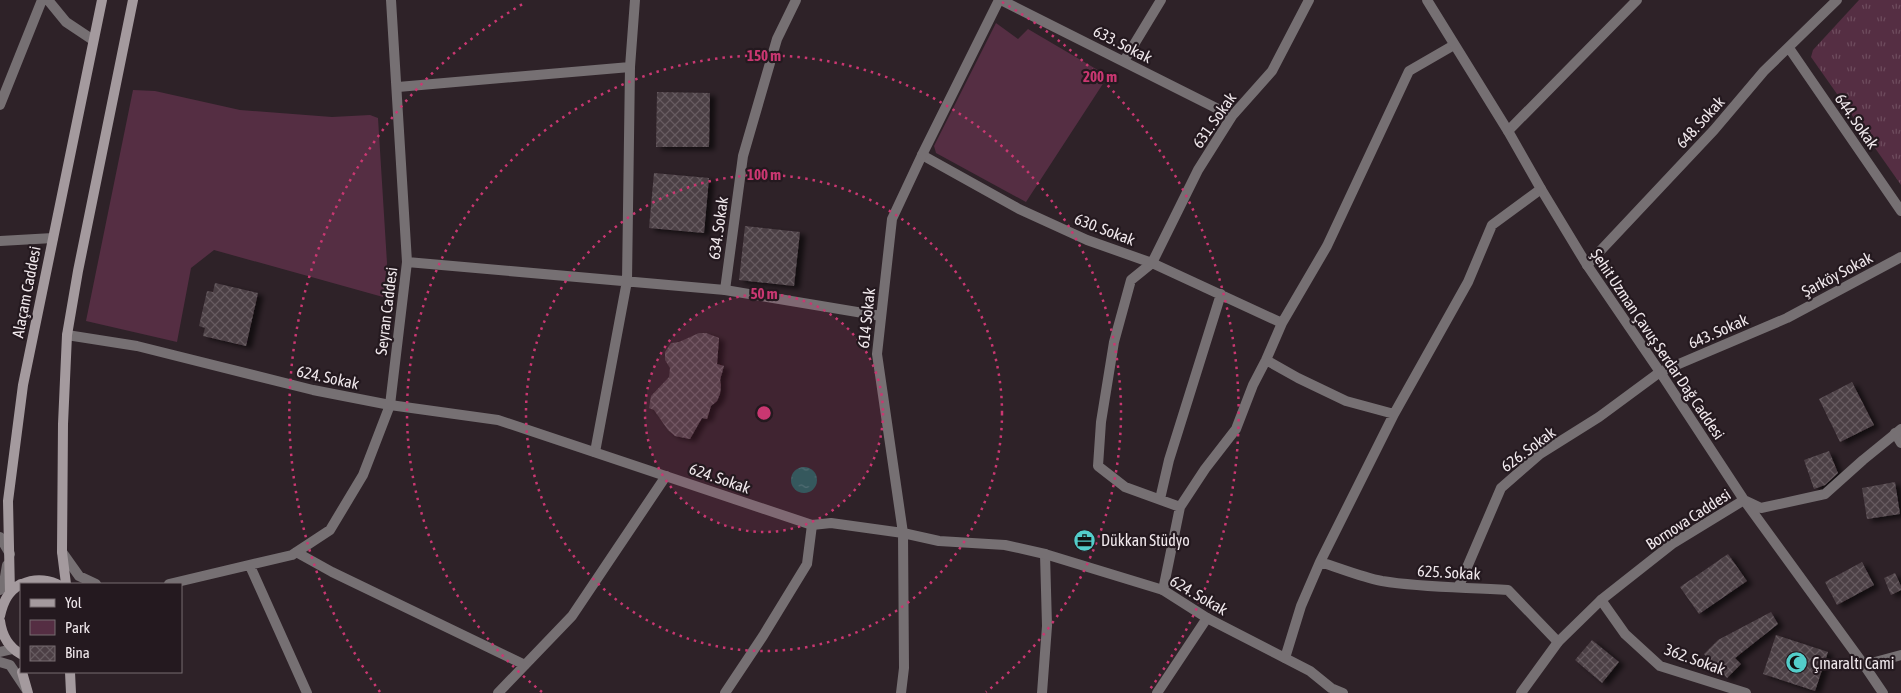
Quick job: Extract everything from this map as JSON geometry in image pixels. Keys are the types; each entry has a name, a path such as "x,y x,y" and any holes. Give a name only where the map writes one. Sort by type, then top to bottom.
{"main road":[{"name":"Alaçam Caddesi","path":"5,592 10,554 8,501 23,385 102,0"},
{"path":"66,583 62,552 63,424 67,335 76,281 133,0"},
{"path":"24,583 43,580 54,583"},
{"path":"1,610 5,592 20,584"},
{"path":"0,621 1,630 6,640 17,651"},
{"path":"23,673 28,693"},
{"path":"70,674 71,693"}],"street":[{"path":"0,105 42,0"},
{"path":"48,0 66,22 93,40"},
{"name":"Seyran Caddesi","path":"174,583 292,555 330,530 362,475 390,405 407,262 398,87 391,0"},
{"path":"595,452 627,282 630,67 635,0"},
{"name":"634. Sokak","path":"724,290 744,156 777,39 796,0"},
{"name":"633. Sokak","path":"1000,0 1232,116"},
{"name":"614 Sokak","path":"901,693 904,668 903,533 876,354 892,219 1000,0"},
{"path":"1124,61 1161,0"},
{"name":"631. Sokak","path":"1152,263 1198,170 1232,116 1272,71 1310,0"},
{"name":"Şehit Uzman Çavuş Serdar Dağ Caddesi","path":"1427,0 1508,130 1540,189 1587,265 1744,500 1883,693"},
{"path":"1508,130 1637,0"},
{"name":"648. Sokak","path":"1587,265 1714,130 1764,72 1837,0"},
{"path":"1163,590 1180,507 1205,469 1236,429 1253,385 1282,323 1327,246 1409,71 1454,45"},
{"name":"644. Sokak","path":"1789,48 1901,210"},
{"path":"398,87 630,67"},
{"name":"630. Sokak","path":"922,155 1019,209 1087,240 1152,263 1282,323"},
{"path":"1285,658 1301,606 1320,562 1394,414 1468,282 1492,225 1540,189"},
{"path":"0,241 52,238"},
{"name":"Şarköy Sokak","path":"1787,318 1901,257"},
{"path":"407,262 724,290 881,316"},
{"path":"1152,263 1131,280 1114,342 1101,422 1098,466 1125,487 1180,507"},
{"path":"1160,499 1169,460 1221,294"},
{"name":"643. Sokak","path":"1660,372 1787,318"},
{"name":"624. Sokak","path":"67,335 137,346 313,390 390,405 498,420 812,525 831,523 903,533 939,541 1005,545 1045,554 1163,590 1207,618 1310,671 1329,690 1343,693"},
{"path":"1266,360 1346,401 1394,414"},
{"name":"626. Sokak","path":"1459,586 1501,488 1540,454 1599,417 1660,372"},
{"path":"1898,431 1901,443"},
{"name":"Bornova Caddesi","path":"1521,693 1558,642 1600,600 1672,544 1744,500 1761,508 1825,494 1898,431"},
{"path":"498,693 572,616 666,476"},
{"path":"725,693 763,636 806,564 812,525"},
{"path":"0,538 10,554"},
{"path":"62,552 79,576 94,583"},
{"path":"296,552 332,572 525,665"},
{"path":"1042,693 1048,626 1045,554"},
{"name":"625. Sokak","path":"1320,562 1380,581 1422,586 1459,586 1508,590 1558,642"},
{"path":"250,566 307,693"},
{"name":"362. Sokak","path":"1600,600 1624,634 1660,666 1746,693"},
{"path":"1158,693 1207,618"},
{"path":"0,652 17,651"},
{"path":"1864,665 1901,655"},
{"path":"0,662 10,665 28,693"}],"green space":[{"path":"1859,0 1901,0 1901,185 1811,57 1813,50"},
{"path":"996,23 1018,39 1028,29 1108,76 1026,202 936,153 934,146"},
{"path":"133,90 155,91 240,110 332,117 370,115 378,118 387,263 383,297 214,250 191,268 177,342 86,321"}],"water":[{"path":"804,467 813,471 817,480 813,489 804,493 795,489 791,480 795,471"}],"building":[{"path":"657,92 710,93 709,147 656,147"},
{"path":"654,173 709,178 704,233 649,228"},
{"path":"745,226 800,232 794,286 739,280"},
{"path":"215,283 258,293 246,346 203,336 205,328 199,326 207,291 213,292"},
{"path":"699,333 706,333 719,338 717,364 724,366 720,380 720,394 717,401 711,406 707,419 702,418 690,439 675,436 668,430 654,410 649,408 651,396 669,377 670,368 665,360 665,352 671,343 679,342"},
{"path":"1852,382 1874,425 1840,442 1819,399"},
{"path":"1829,451 1838,473 1825,485 1814,489 1804,460"},
{"path":"1895,482 1900,514 1867,519 1862,488"},
{"path":"1728,554 1747,581 1699,614 1680,587"},
{"path":"1862,562 1874,585 1837,605 1825,582"},
{"path":"1895,573 1901,590 1891,595 1884,578"},
{"path":"1771,612 1778,624 1735,658 1741,664 1727,678 1704,654 1718,640"},
{"name":"Çınaraltı Cami","path":"1776,635 1828,652 1815,691 1763,674"},
{"path":"1592,640 1619,662 1602,683 1575,660"}],"place":[{"name":"Dükkan Stüdyo","path":"1085,540"},
{"name":"Çınaraltı Cami","path":"1796,663"}]}
